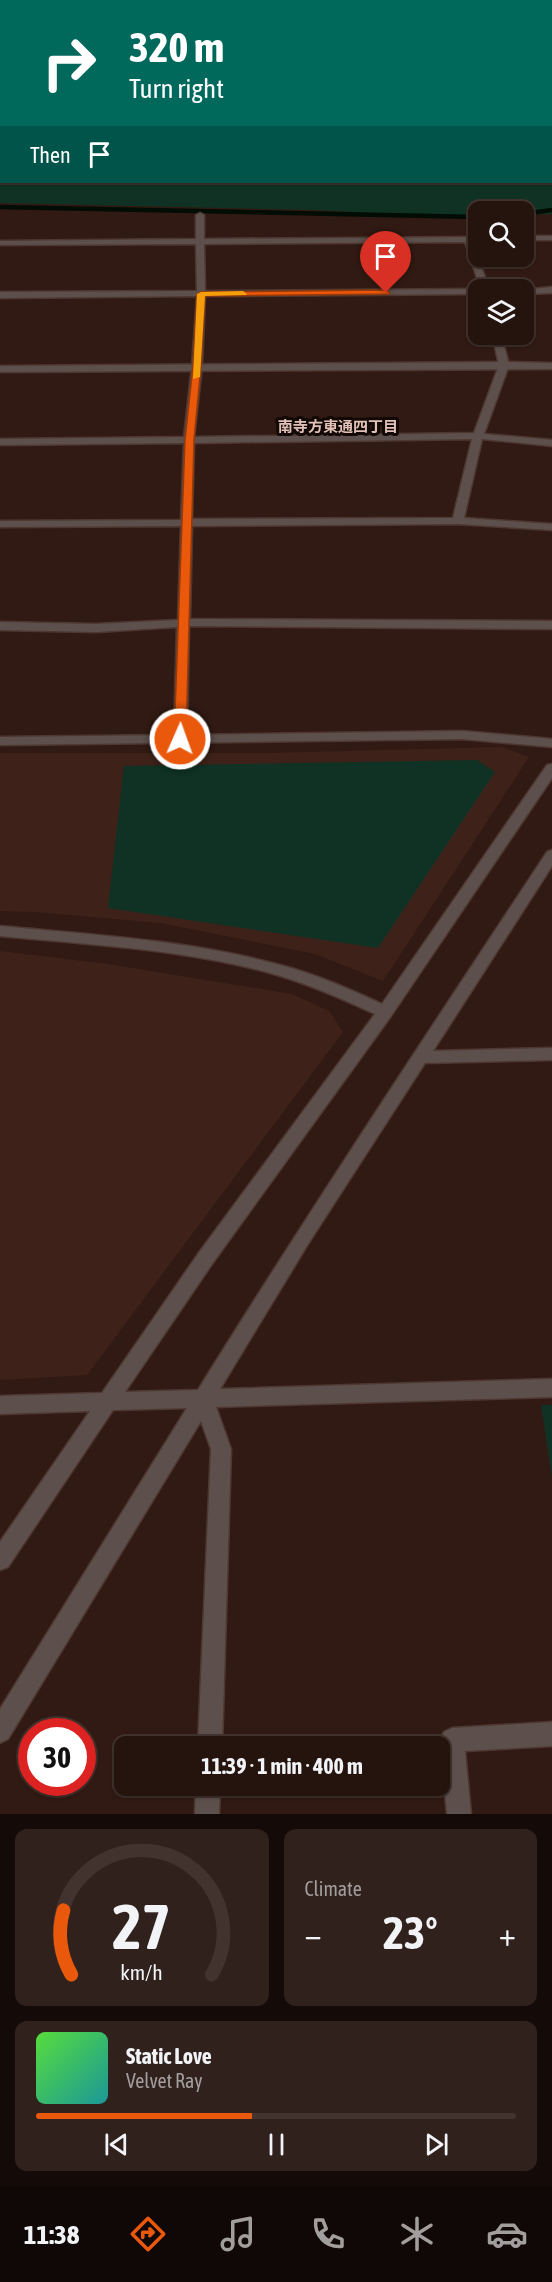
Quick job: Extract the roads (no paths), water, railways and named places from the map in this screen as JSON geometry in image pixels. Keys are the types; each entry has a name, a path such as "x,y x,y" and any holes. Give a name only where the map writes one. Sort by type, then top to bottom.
{"street":[{"path":"180,739 189,440 197,366 201,294 200,215"},
{"path":"534,238 552,238"},
{"path":"0,243 468,239"},
{"path":"534,291 552,291"},
{"path":"0,296 468,292"},
{"path":"458,520 478,436 504,365 499,345"},
{"path":"0,369 197,366 552,366"},
{"path":"0,442 478,436 552,443"},
{"path":"0,524 458,520 552,527"},
{"path":"0,626 96,628 185,621 552,625"},
{"path":"0,741 462,735 552,742"},
{"path":"0,1560 205,1259 385,1012 552,768"},
{"path":"0,1731 301,1239 552,855"},
{"path":"0,931 185,952 265,966 323,985 385,1012"},
{"path":"419,1057 552,1054"},
{"path":"0,1405 552,1388"},
{"path":"203,1398 221,1449 210,1736"},
{"path":"459,1814 453,1740 552,1734"},
{"path":"207,1814 208,1796"}],"waterway":[{"path":"0,207 468,217"},
{"path":"534,213 552,210"}],"district":[{"name":"南寺方東通四丁目","path":"338,426"}]}
